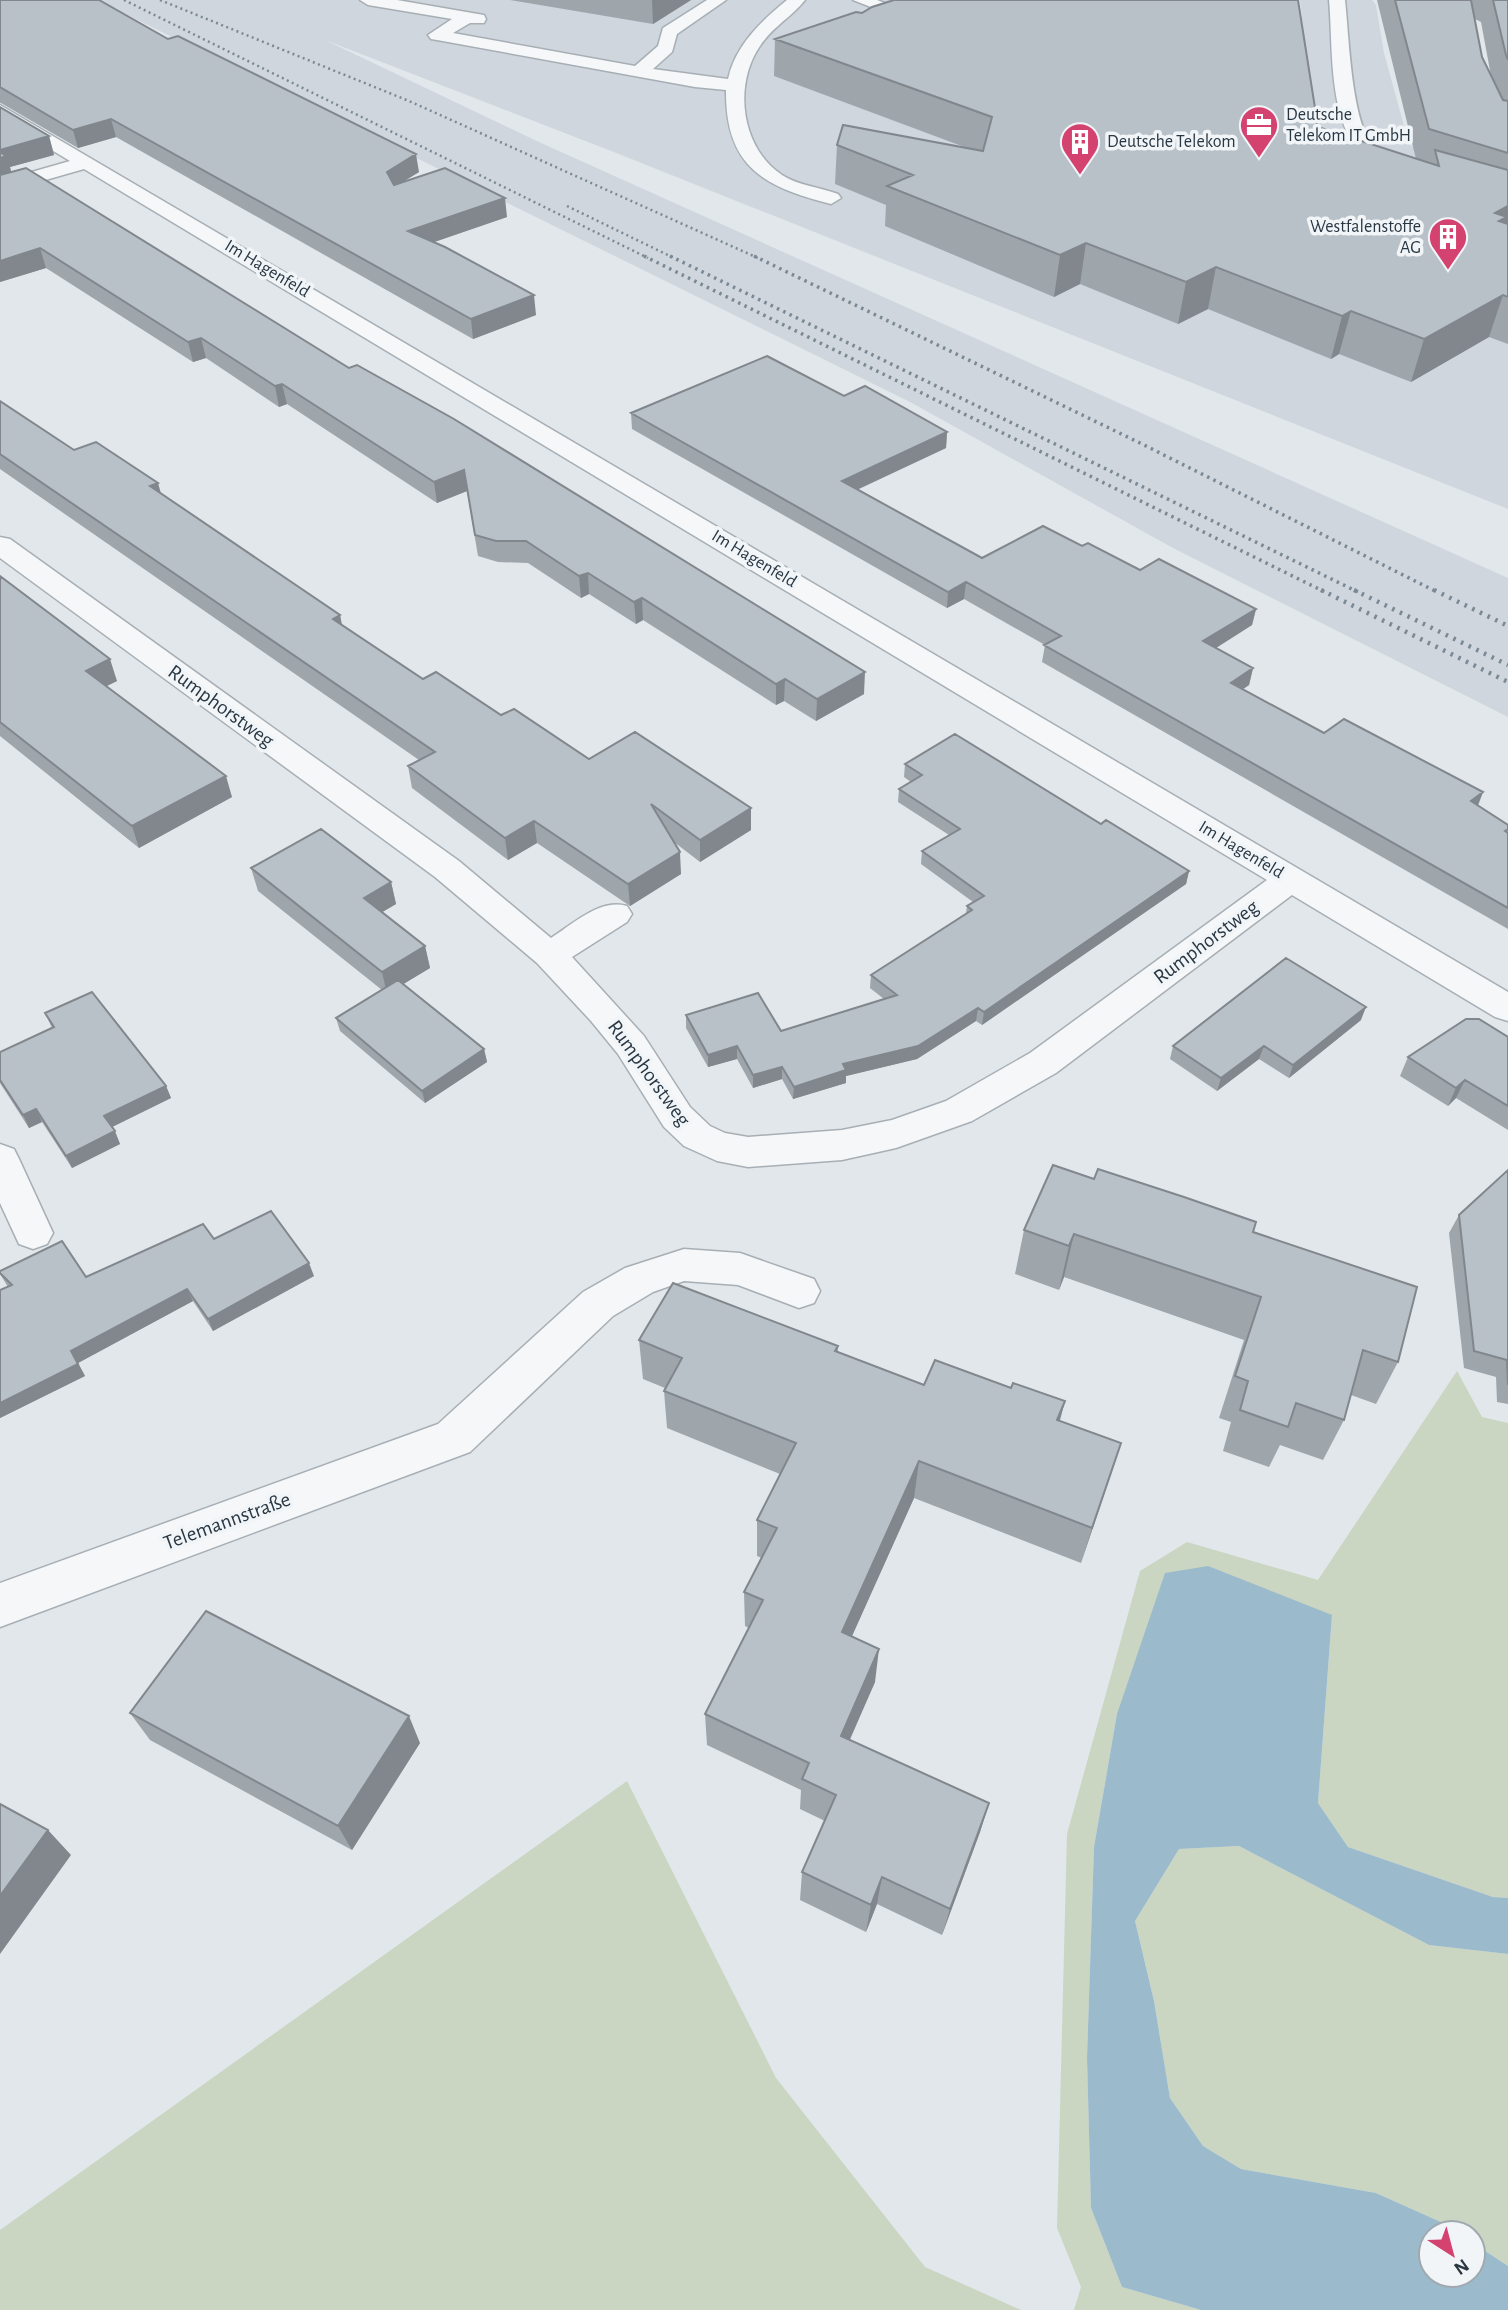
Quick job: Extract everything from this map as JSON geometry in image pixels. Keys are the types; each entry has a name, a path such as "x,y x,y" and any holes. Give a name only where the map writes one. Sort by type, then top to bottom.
{"street":[{"path":"368,0 494,22"},
{"path":"639,72 666,48 669,32 718,0"},
{"path":"797,0 778,15 750,47 740,64 734,85 735,111 743,142 765,170 787,185 831,198"},
{"path":"861,0 915,18"},
{"path":"1337,0 1342,52 1362,144 1378,159 1420,179"},
{"path":"778,15 801,23"},
{"path":"468,17 437,35 639,72 734,85"},
{"name":"Im Hagenfeld","path":"0,111 1508,1008"},
{"path":"0,187 87,162"},
{"name":"Rumphorstweg","path":"0,545 447,869 550,955 631,1045 677,1117 697,1136 717,1146 748,1152 842,1145 909,1129 959,1111 1005,1088 1054,1055 1291,879"},
{"path":"550,955 615,914"},
{"path":"4,1180 33,1233"},
{"name":"Telemannstraße","path":"0,1605 454,1438 598,1304 639,1280 684,1265 740,1269 799,1291"}],"shaded area":[{"path":"97,0 895,0 1305,46 1300,0 1372,0 1376,5 1384,53 1409,144 1430,159 1508,189 1508,509 619,154 325,40 541,143 1508,578 1508,717 1173,548 912,403"}],"green space":[{"path":"1457,1371 1482,1417 1508,1423 1508,1898 1493,1897 1348,1847 1318,1803 1332,1615 1117,1714 1094,1847 1087,2058 1091,2208 1122,2287 1201,2310 1074,2310 1081,2287 1057,2228 1067,1834 1140,1571 1187,1542 1318,1580"},
{"path":"627,1781 776,2078 925,2267 1021,2310 0,2310 0,2230"},
{"path":"1239,1846 1429,1945 1508,1954 1508,2266 1487,2252 1487,2219 1434,2219 1376,2193 1241,2169 1203,2146 1170,2098 1154,2001 1135,1921 1179,1849"}],"water":[{"path":"1208,1566 1332,1615 1318,1803 1348,1847 1493,1897 1508,1898 1508,1954 1429,1945 1239,1846 1179,1849 1135,1921 1154,2001 1170,2098 1203,2146 1241,2169 1376,2193 1434,2219 1417,2219 1417,2289 1487,2289 1487,2252 1508,2266 1508,2310 1201,2310 1122,2287 1091,2208 1087,2058 1094,1847 1117,1714 1165,1573"}],"building":[{"path":"0,0 99,0 168,39 178,36 416,154 387,172 394,185 445,168 505,198 408,231 445,247 534,295 471,319 111,119 73,130 0,87"},
{"path":"894,0 1298,0 1318,127 1439,166 1435,150 1508,170 1508,206 1495,213 1507,217 1499,221 1508,224 1508,297 1503,295 1424,339 1351,311 1342,316 1216,267 1186,282 1086,243 1060,255 887,186 913,175 837,145 843,125 983,151 992,117 775,39 856,12 862,13"},
{"path":"1395,0 1471,0 1482,57 1503,100 1508,101 1508,153 1429,129"},
{"path":"1493,0 1508,0 1508,60 1506,55"},
{"path":"0,107 49,136 0,150"},
{"path":"26,168 349,368 357,365 454,419 865,672 817,699 785,679 776,684 642,598 634,602 588,573 579,576 526,541 496,541 475,535 464,470 434,482 282,384 275,386 201,338 188,342 40,248 0,261 0,175"},
{"path":"767,356 844,396 865,386 947,432 842,481 982,558 1043,526 1082,546 1088,543 1140,570 1159,559 1256,609 1203,641 1253,668 1231,683 1324,733 1344,719 1483,792 1471,801 1508,825 1505,831 1508,833 1508,908 1044,645 1061,636 966,582 948,592 631,413"},
{"path":"0,401 74,450 96,442 158,483 150,486 340,615 333,619 423,679 436,672 501,715 514,709 589,759 635,732 751,808 700,840 651,804 680,852 628,884 534,821 505,838 408,766 435,752 0,454"},
{"path":"0,576 110,659 86,671 226,776 132,826 0,722"},
{"path":"955,734 1101,824 1106,820 1189,871 984,1012 978,1008 918,1046 843,1064 846,1070 794,1087 782,1067 753,1075 737,1046 708,1055 686,1015 758,993 781,1031 897,995 871,975 972,910 967,906 984,896 922,851 960,829 899,789 922,775 905,764"},
{"path":"321,829 391,882 364,898 425,946 382,972 251,868"},
{"path":"1286,958 1366,1007 1293,1065 1264,1046 1221,1078 1173,1046"},
{"path":"398,980 484,1049 422,1091 336,1018"},
{"path":"92,992 166,1086 104,1116 115,1131 66,1156 36,1109 23,1115 0,1080 0,1052 54,1027 45,1013"},
{"path":"1466,1019 1479,1019 1508,1037 1508,1106 1465,1080 1456,1088 1408,1057"},
{"path":"1053,1165 1094,1179 1098,1169 1184,1197 1256,1222 1253,1232 1417,1287 1398,1362 1363,1350 1344,1420 1296,1403 1288,1427 1240,1410 1248,1381 1235,1376 1261,1297 1074,1234 1069,1246 1024,1230"},
{"path":"1508,1170 1508,1385 1507,1360 1474,1351 1459,1215"},
{"path":"271,1211 309,1263 208,1319 187,1289 71,1351 78,1364 0,1403 0,1290 12,1285 0,1271 62,1241 86,1277 203,1224 214,1239"},
{"path":"673,1283 838,1346 835,1351 924,1385 935,1360 1011,1388 1013,1383 1065,1401 1057,1420 1121,1443 1092,1528 919,1461 842,1632 879,1649 841,1736 989,1803 950,1909 882,1877 871,1905 802,1872 836,1795 802,1779 809,1763 705,1714 763,1600 744,1592 777,1528 757,1520 796,1443 664,1391 682,1358 639,1340"},
{"path":"206,1611 409,1716 338,1826 130,1713"},
{"path":"0,1804 48,1830 0,1896"}],"railway":[{"path":"124,0 648,258"},
{"path":"160,0 409,101 758,258"},
{"path":"567,206 674,258"},
{"path":"644,256 1325,592"},
{"path":"670,256 1358,592"},
{"path":"754,256 1140,443 1437,592"},
{"path":"1321,590 1508,682"},
{"path":"1354,590 1508,665"},
{"path":"1434,590 1508,626"}],"place":[{"name":"Deutsche Telekom IT GmbH","path":"1259,159"},
{"name":"Deutsche Telekom","path":"1080,176"},
{"name":"Westfalenstoffe AG","path":"1448,271"}]}
